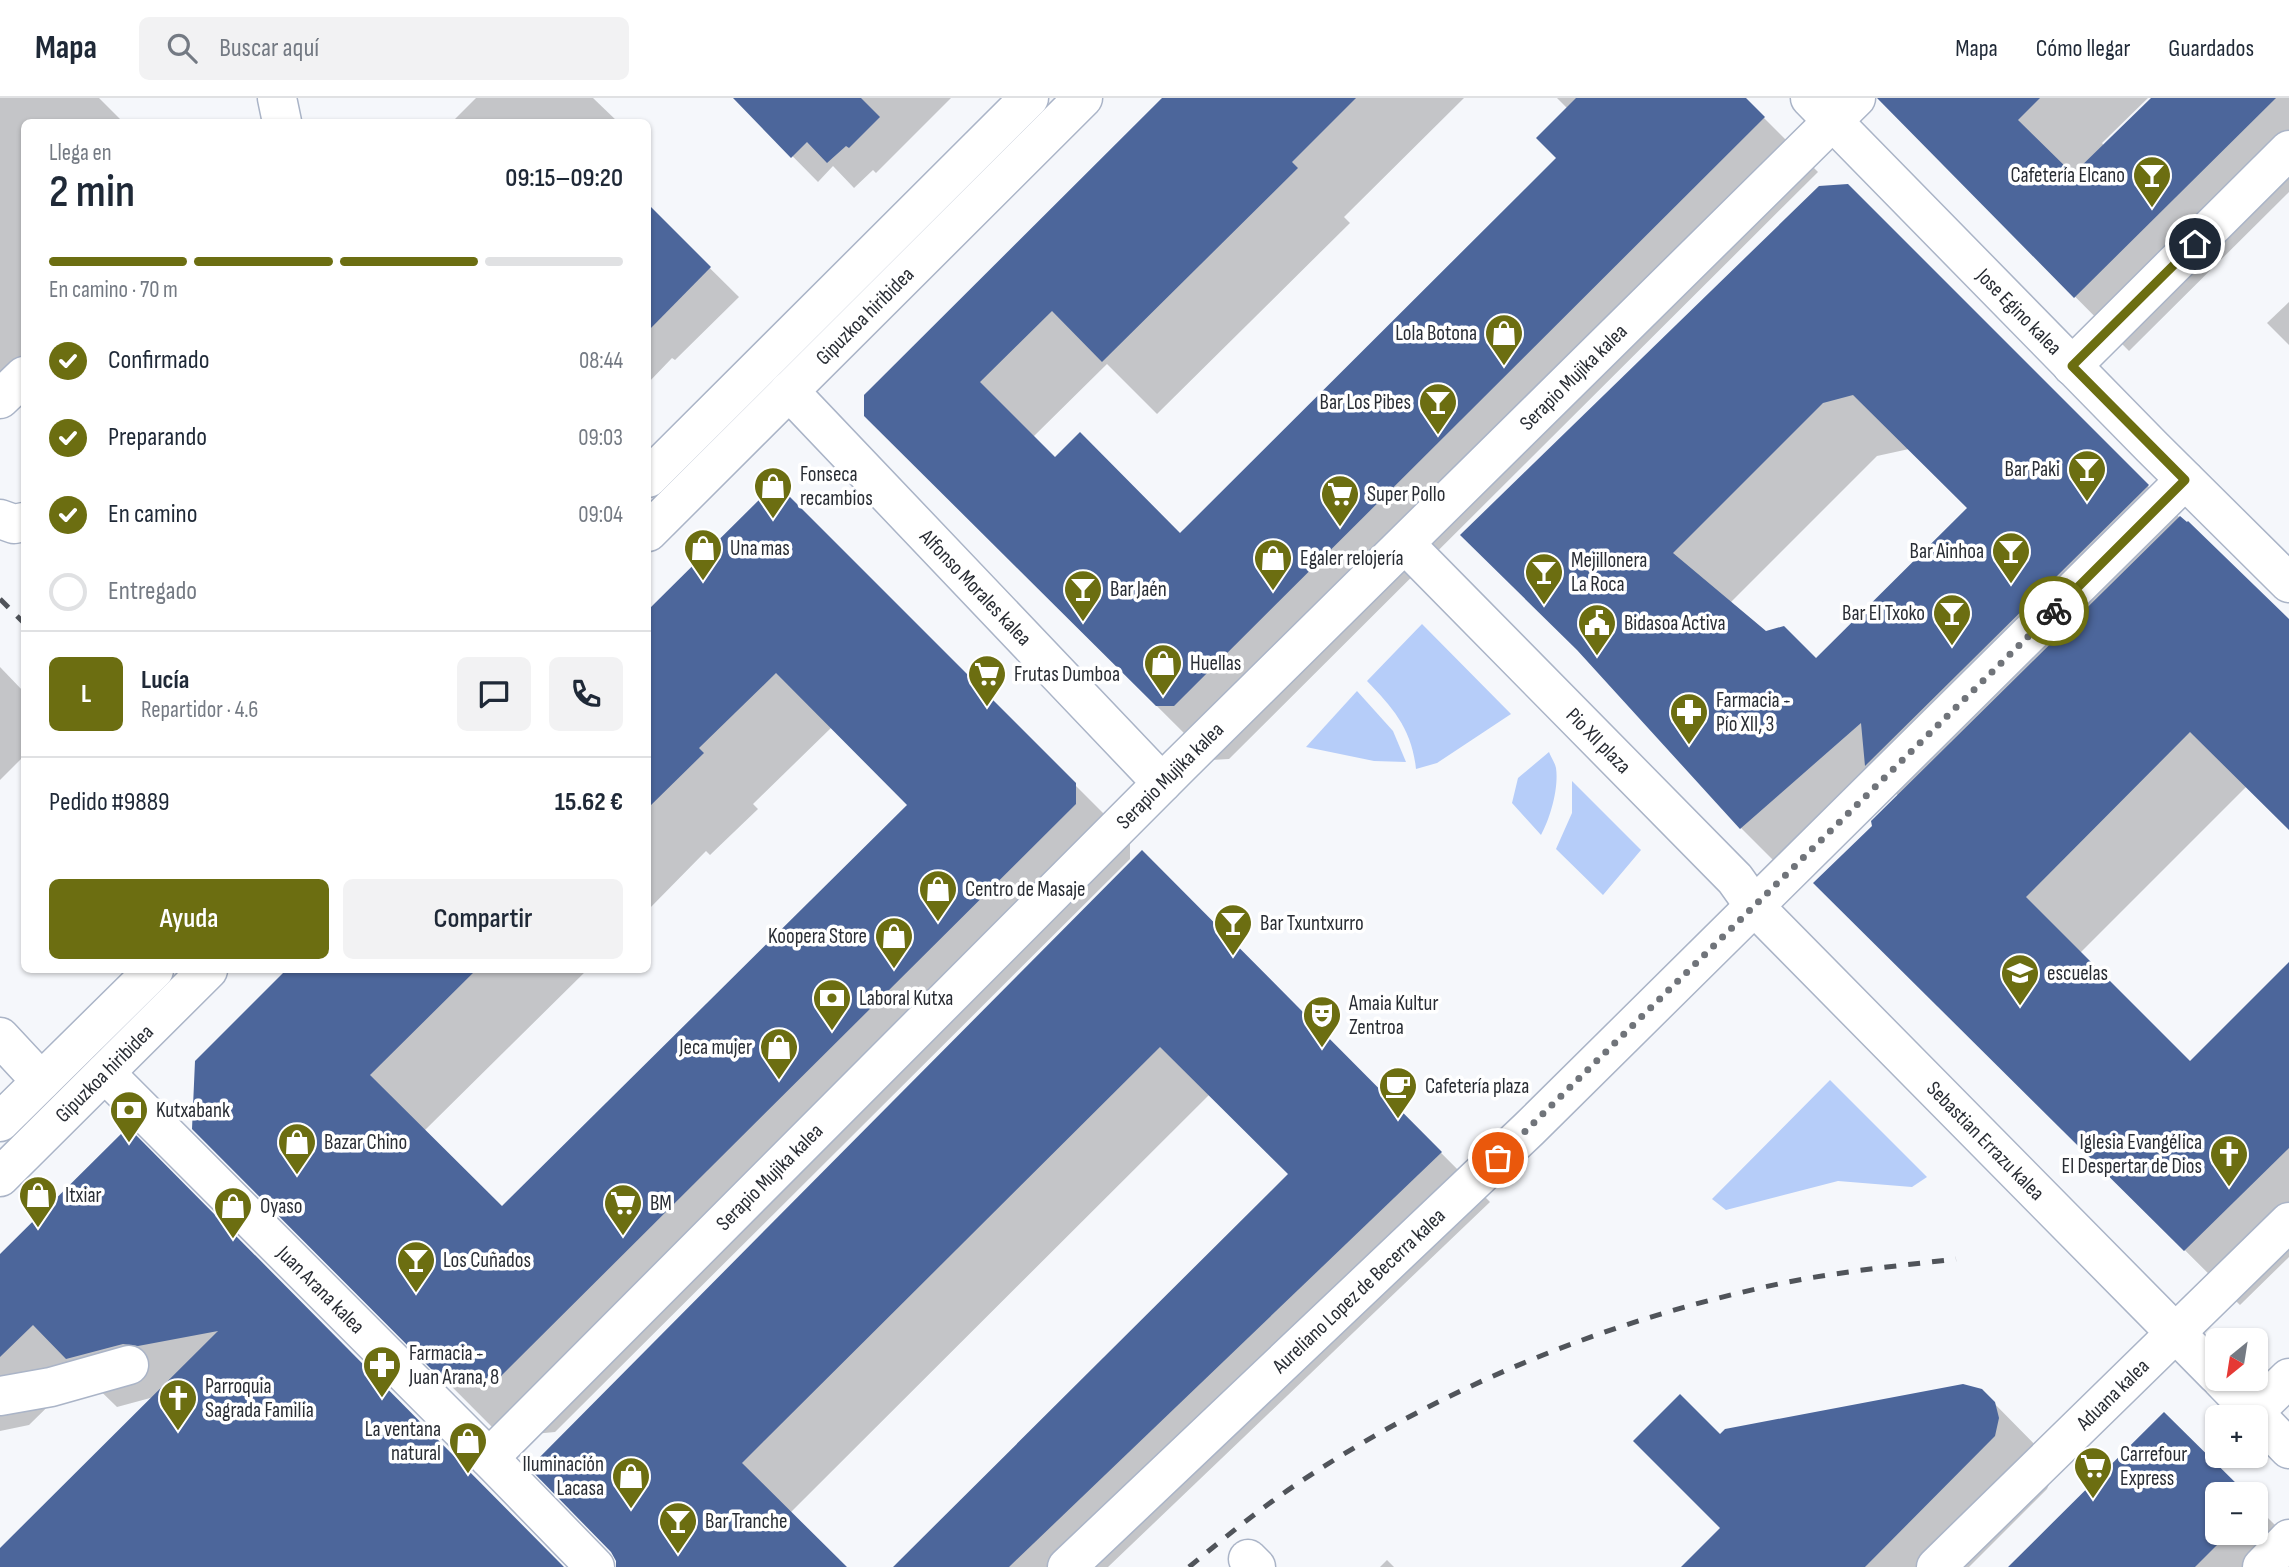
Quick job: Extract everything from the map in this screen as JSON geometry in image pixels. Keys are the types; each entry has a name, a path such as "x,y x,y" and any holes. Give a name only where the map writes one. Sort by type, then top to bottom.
{"street":[{"path":"277,98 281,119"},
{"name":"Gipuzkoa hiribidea","path":"651,475 1029,98"},
{"name":"Gipuzkoa hiribidea","path":"651,529 1083,98"},
{"name":"Jose Egino kalea","path":"1833,106 2072,366 2289,583"},
{"name":"Serapio Mujika kalea","path":"489,1458 1162,783 1405,544 1833,106"},
{"path":"2072,366 2289,150"},
{"path":"0,399 21,379"},
{"name":"Alfonso Morales kalea","path":"789,391 1162,783"},
{"name":"Aureliano Lopez de Becerra kalea","path":"1068,1567 1528,1129 2185,480"},
{"path":"0,519 5,522 21,522"},
{"name":"Pio XII plaza","path":"1405,544 1735,879 1748,913"},
{"path":"1439,579 1434,601 1441,617 1512,689"},
{"name":"Pio XII plaza","path":"1583,758 1748,913"},
{"name":"Sebastian Errazu kalea","path":"1748,913 2205,1363"},
{"name":"Gipuzkoa hiribidea","path":"0,1122 151,973"},
{"name":"Gipuzkoa hiribidea","path":"0,1177 205,973"},
{"path":"0,1037 41,1081"},
{"name":"Juan Arana kalea","path":"105,1073 595,1567"},
{"name":"Aduana kalea","path":"1936,1567 2289,1222"},
{"path":"0,1396 51,1387 129,1365"},
{"path":"2261,1405 2289,1378"},
{"path":"2233,1391 2247,1405"},
{"path":"2268,1427 2289,1449"}],"shaded area":[{"path":"1422,624 1511,714 1437,763 1416,769 1410,742 1400,720 1367,681"},
{"path":"1357,691 1393,731 1406,762 1374,761 1306,747"},
{"path":"1549,752 1556,768 1556,785 1548,821 1541,835 1512,803 1518,778"},
{"path":"1572,781 1641,850 1603,895 1556,849 1572,813"},
{"path":"1830,1080 1927,1177 1912,1187 1838,1181 1726,1210 1712,1199"}],"building":[{"path":"733,98 861,98 880,117 849,148 846,146 827,163 807,142 791,158"},
{"path":"1162,98 1356,98 1292,162 1298,168 1102,362 1052,311 980,382 1055,457 1080,432 1180,533 1556,158 1536,138 1576,98 1746,98 1765,117 1174,706 1156,706 864,416 864,395"},
{"path":"1877,98 2040,98 2018,120 2073,174 2151,98 2276,98 2074,298"},
{"path":"1848,184 2149,485 1865,766 1861,723 1740,829 1577,650 1460,535 1819,186","holes":["1853,395 1967,508 1816,658 1784,626 1766,631 1673,553 1823,403"]},
{"path":"651,207 711,267 651,328"},
{"path":"787,494 1076,783 1076,804 500,1377 445,1383 192,1129 195,1061 283,973 473,973 370,1075 502,1206 907,805 776,673 699,748 704,753 651,805 651,607 764,495"},
{"path":"2180,516 2289,619 2289,830 2190,732 2026,897 2190,1061 2289,962 2289,1148 2184,1251 1813,883 1872,826 1871,821"},
{"path":"1142,850 1442,1152 1009,1567 893,1567 1288,1174 1160,1047 742,1463 847,1567 616,1567 611,1552 529,1468"},
{"path":"123,1132 133,1132 564,1567 0,1567 0,1548 218,1331 138,1346 123,1344 66,1359 33,1325 0,1357 0,1254"},
{"path":"1963,1384 1982,1389 1995,1402 1999,1418 1995,1436 1865,1567 1681,1567 1720,1528 1633,1441 1680,1394 1720,1434 1725,1429"},
{"path":"2164,1412 2205,1453 2205,1468 2221,1468 2235,1482 2205,1482 2205,1545 2217,1545 2195,1567 2008,1567"}],"railway":[{"path":"0,599 21,620"},
{"path":"1189,1567 1267,1505 1347,1452 1458,1392 1516,1366 1635,1322 1756,1289 1831,1275 1956,1259"}],"way so far":[{"path":"1498,1158 2054,611"}],"place":[{"name":"Cafetería Elcano","path":"2152,209"},
{"name":"Lola Botona","path":"1504,367"},
{"name":"Bar Los Pibes","path":"1438,436"},
{"name":"Bar Paki","path":"2087,503"},
{"name":"Fonseca recambios","path":"773,520"},
{"name":"Super Pollo","path":"1340,528"},
{"name":"Una mas","path":"703,582"},
{"name":"Bar Ainhoa","path":"2011,585"},
{"name":"Egaler relojería","path":"1273,592"},
{"name":"Mejillonera La Roca","path":"1544,606"},
{"name":"Bar Jaén","path":"1083,623"},
{"name":"Bar El Txoko","path":"1952,647"},
{"name":"Bidasoa Activa","path":"1597,657"},
{"name":"Huellas","path":"1163,697"},
{"name":"Frutas Dumboa","path":"987,708"},
{"name":"Farmacia - Pío XII, 3","path":"1689,746"},
{"name":"Centro de Masaje","path":"938,923"},
{"name":"Bar Txuntxurro","path":"1233,957"},
{"name":"Koopera Store","path":"894,970"},
{"name":"escuelas","path":"2020,1007"},
{"name":"Laboral Kutxa","path":"832,1032"},
{"name":"Amaia Kultur Zentroa","path":"1322,1049"},
{"name":"Jeca mujer","path":"779,1081"},
{"name":"Cafetería plaza","path":"1398,1120"},
{"name":"Kutxabank","path":"129,1144"},
{"name":"Bazar Chino","path":"297,1176"},
{"name":"Iglesia Evangélica El Despertar de Dios","path":"2229,1188"},
{"name":"Itxiar","path":"38,1229"},
{"name":"BM","path":"623,1237"},
{"name":"Oyaso","path":"233,1240"},
{"name":"Los Cuñados","path":"416,1294"},
{"name":"Farmacia - Juan Arana, 8","path":"382,1399"},
{"name":"Parroquia Sagrada Familia","path":"178,1432"},
{"name":"La ventana natural","path":"468,1475"},
{"name":"Carrefour Express","path":"2093,1500"},
{"name":"Iluminación Lacasa","path":"631,1510"},
{"name":"Bar Tranche","path":"678,1555"}],"route":[{"path":"2054,611 2185,480 2072,366 2195,244"}]}
